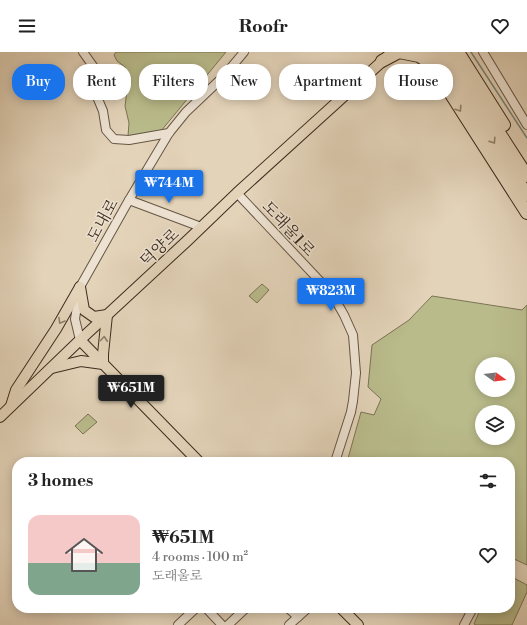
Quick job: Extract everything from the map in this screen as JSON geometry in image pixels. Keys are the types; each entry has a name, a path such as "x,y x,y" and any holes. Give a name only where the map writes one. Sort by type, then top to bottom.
{"highway":[{"path":"384,56 399,52 419,56 442,56"},
{"path":"424,52 442,56 527,161"},
{"path":"442,56 527,176"},
{"path":"442,56 527,195"},
{"path":"442,56 527,213"}],"main road":[{"name":"덕양로","path":"0,417 80,340 384,56 392,52"},
{"path":"80,287 84,310 94,316 107,315 104,335 103,364"},
{"path":"11,406 16,390 56,329 80,287"},
{"path":"80,340 194,457"},
{"path":"51,368 81,361 103,364"},
{"path":"346,613 358,625"}],"street":[{"path":"83,52 93,66 95,92 103,111 106,130 114,139 129,140 169,133"},
{"name":"도내로","path":"80,340 75,319 80,287 129,200 169,133 186,112 224,76 244,52"},
{"path":"483,52 527,125"},
{"name":"도래울1로","path":"237,193 332,294 353,335 356,373 353,401 337,457"},
{"path":"129,200 201,227"},
{"path":"178,625 191,613"},
{"path":"211,613 222,625"},
{"path":"228,625 241,613"},
{"path":"294,613 298,617"},
{"path":"290,625 302,613"},
{"path":"464,625 470,613"}],"green space":[{"path":"116,52 226,52 208,74 208,64 139,64 139,100 187,100 161,131 128,136 129,123 125,106 126,100 131,100 131,64 121,64 117,61 114,55"},
{"path":"262,284 269,290 257,303 249,296"},
{"path":"432,296 522,310 527,305 527,565 515,559 515,457 348,457 361,412 374,415 381,399 368,387 372,345 409,320"},
{"path":"88,414 97,422 83,434 75,426"},
{"path":"515,579 527,585 527,592 512,625 474,624 479,613 515,613"}],"waterway":[{"path":"471,52 527,138"}]}
